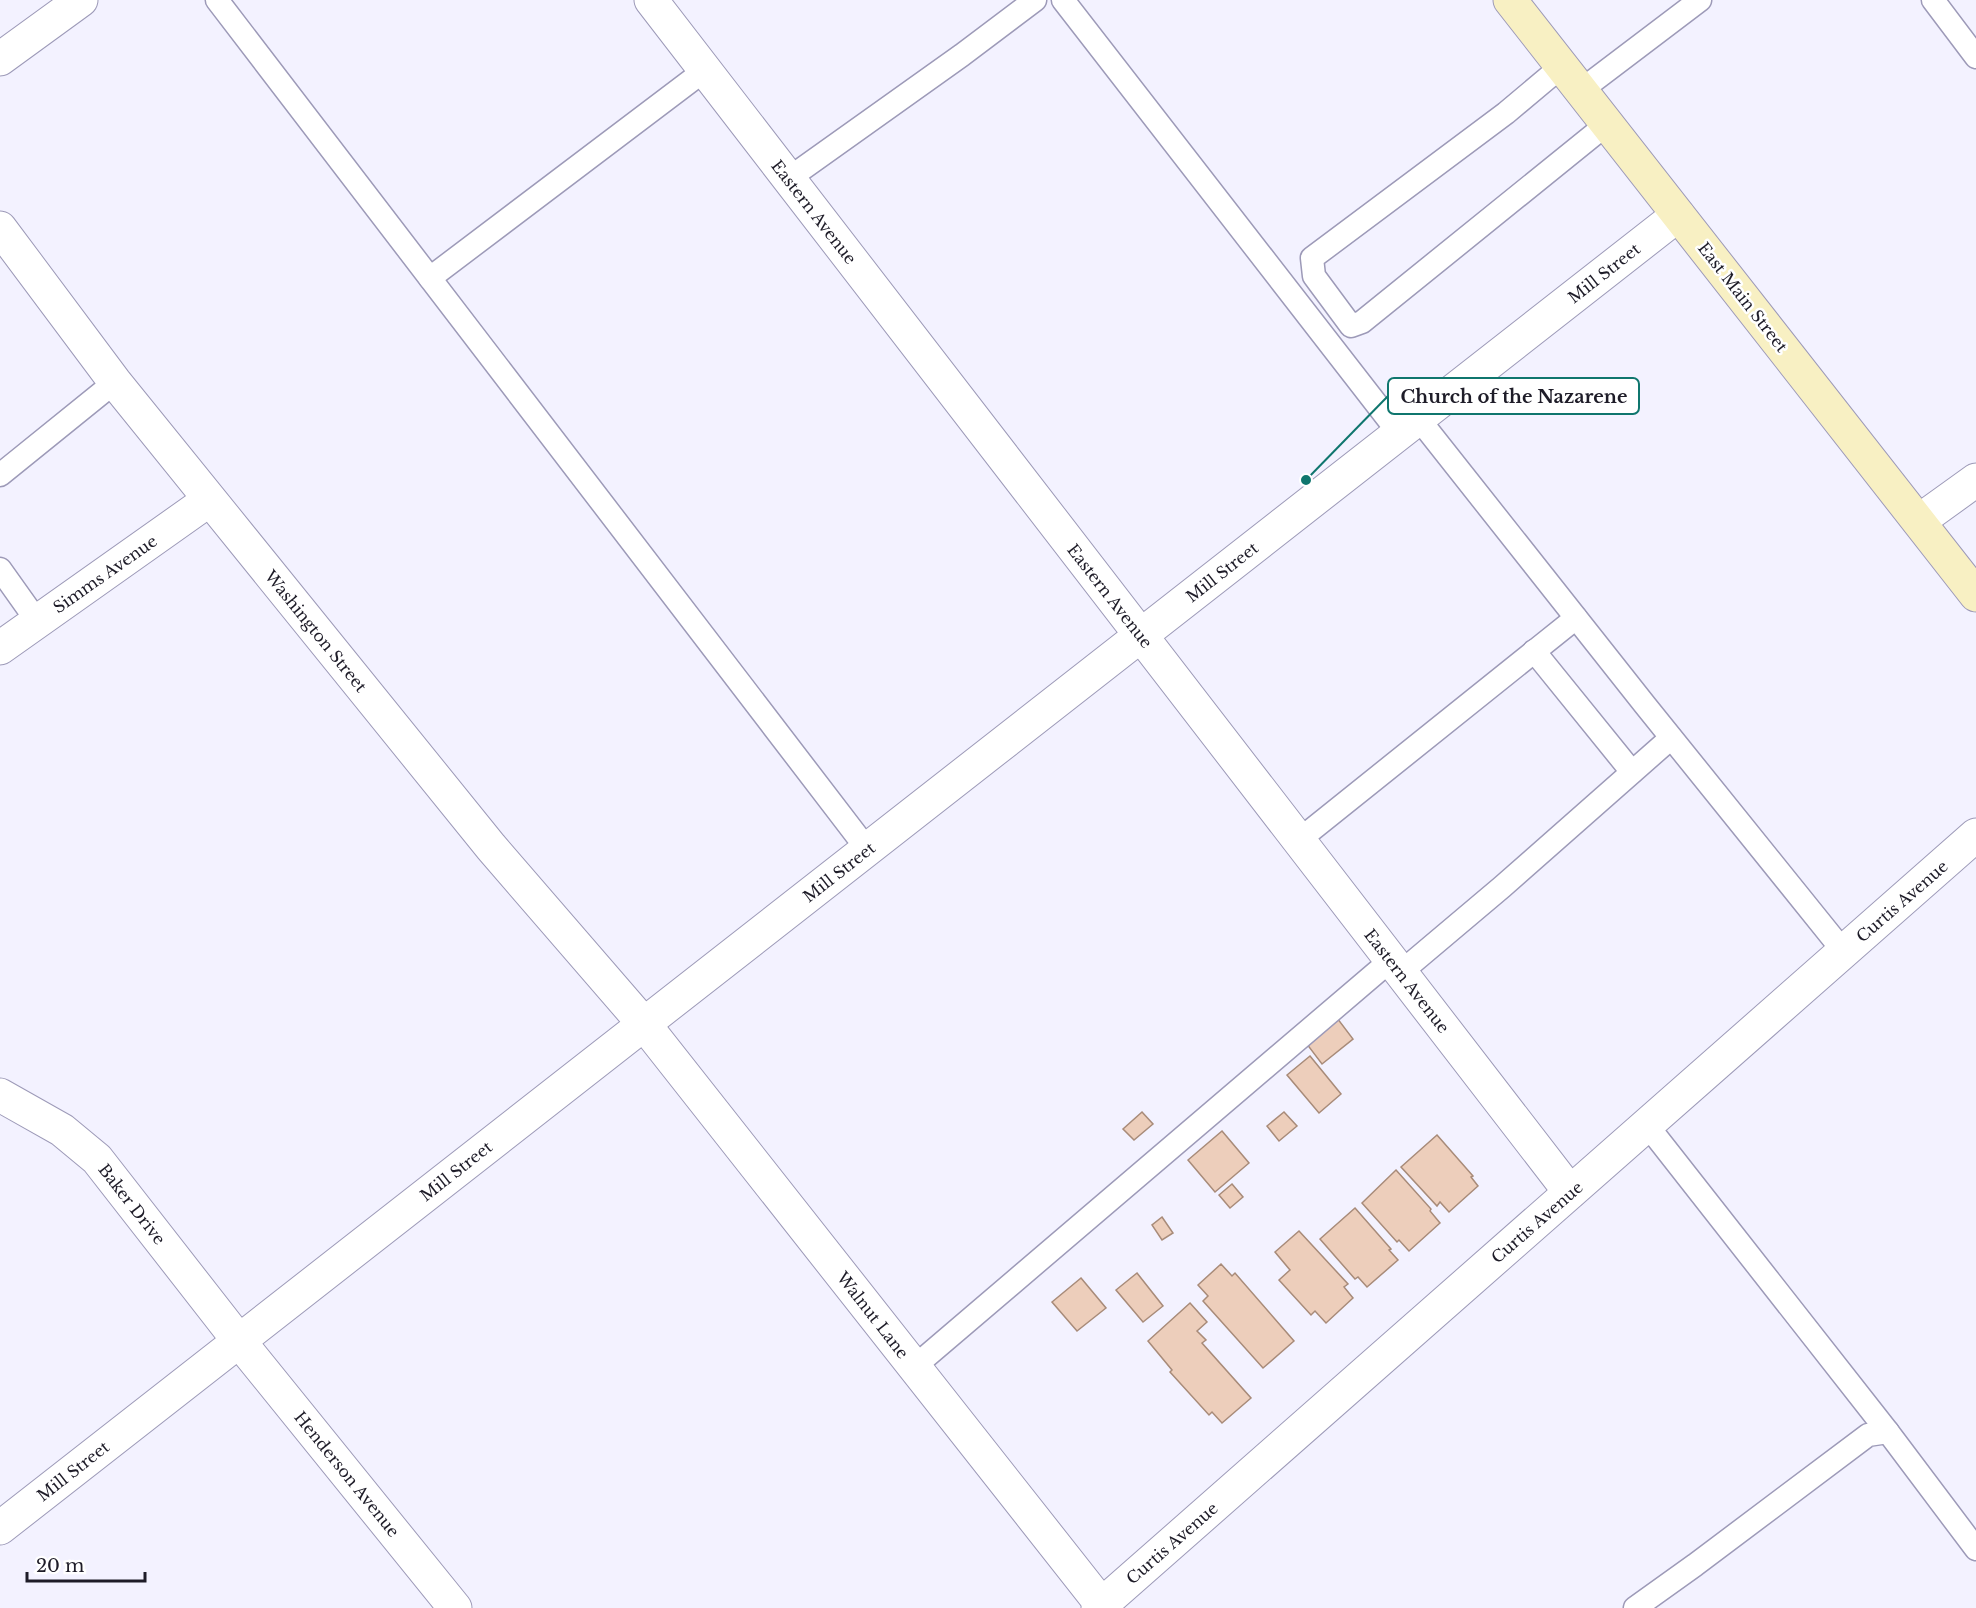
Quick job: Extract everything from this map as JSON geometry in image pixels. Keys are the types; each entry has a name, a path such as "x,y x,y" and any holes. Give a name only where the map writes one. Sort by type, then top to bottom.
{"main road":[{"name":"East Main Street","path":"1510,0 1976,595"}],"street":[{"path":"0,59 81,0"},
{"name":"Eastern Avenue","path":"651,0 1570,1192"},
{"name":"Mill Street","path":"0,1528 1678,215"},
{"name":"Washington Street","path":"0,228 115,382 209,500 491,847 644,1024"},
{"path":"1919,521 1976,480"},
{"name":"Simms Avenue","path":"0,648 209,500"},
{"name":"Curtis Avenue","path":"1100,1606 1976,835"},
{"name":"Walnut Lane","path":"644,1024 1100,1606"},
{"name":"Baker Drive","path":"0,1095 62,1130 97,1159 239,1341"},
{"name":"Henderson Avenue","path":"239,1341 455,1608"}],"lane":[{"path":"217,0 867,849"},
{"path":"788,179 1035,0"},
{"path":"1063,0 1409,426 1576,618 1844,952"},
{"path":"1607,124 1362,322 1351,326 1314,276 1312,258 1506,112 1571,78 1700,0"},
{"path":"1933,0 1976,57"},
{"path":"430,278 705,70"},
{"path":"0,475 115,382"},
{"path":"0,569 37,621"},
{"path":"1299,840 1576,618"},
{"path":"1534,651 1632,772"},
{"path":"914,1367 1671,738"},
{"path":"1647,1125 1888,1432 1976,1549"},
{"path":"1635,1608 1868,1435 1888,1432"}],"building":[{"path":"1334,1014 1353,1039 1322,1064 1303,1039"},
{"path":"1310,1056 1341,1094 1319,1113 1287,1075"},
{"path":"1142,1112 1153,1124 1134,1140 1123,1129"},
{"path":"1284,1112 1297,1126 1279,1141 1267,1126"},
{"path":"1222,1131 1249,1163 1215,1192 1188,1160"},
{"path":"1437,1135 1473,1176 1471,1177 1478,1186 1449,1212 1440,1202 1437,1206 1401,1167"},
{"path":"1396,1170 1431,1209 1430,1211 1440,1223 1409,1251 1399,1240 1397,1242 1362,1203"},
{"path":"1232,1184 1243,1197 1230,1208 1219,1195"},
{"path":"1355,1208 1398,1260 1367,1287 1358,1277 1355,1279 1320,1239"},
{"path":"1162,1217 1173,1233 1162,1240 1152,1225"},
{"path":"1299,1231 1348,1284 1344,1287 1353,1298 1326,1323 1315,1311 1311,1315 1279,1280 1290,1270 1275,1252"},
{"path":"1221,1264 1232,1276 1235,1273 1294,1341 1263,1368 1203,1301 1208,1296 1198,1285"},
{"path":"1137,1273 1163,1306 1143,1322 1116,1290"},
{"path":"1081,1278 1106,1308 1077,1331 1052,1302"},
{"path":"1190,1303 1207,1322 1197,1331 1206,1340 1202,1343 1251,1398 1222,1423 1212,1412 1209,1415 1170,1372 1172,1370 1148,1341"}],"place":[{"name":"Church of the Nazarene","path":"1306,480"}]}
